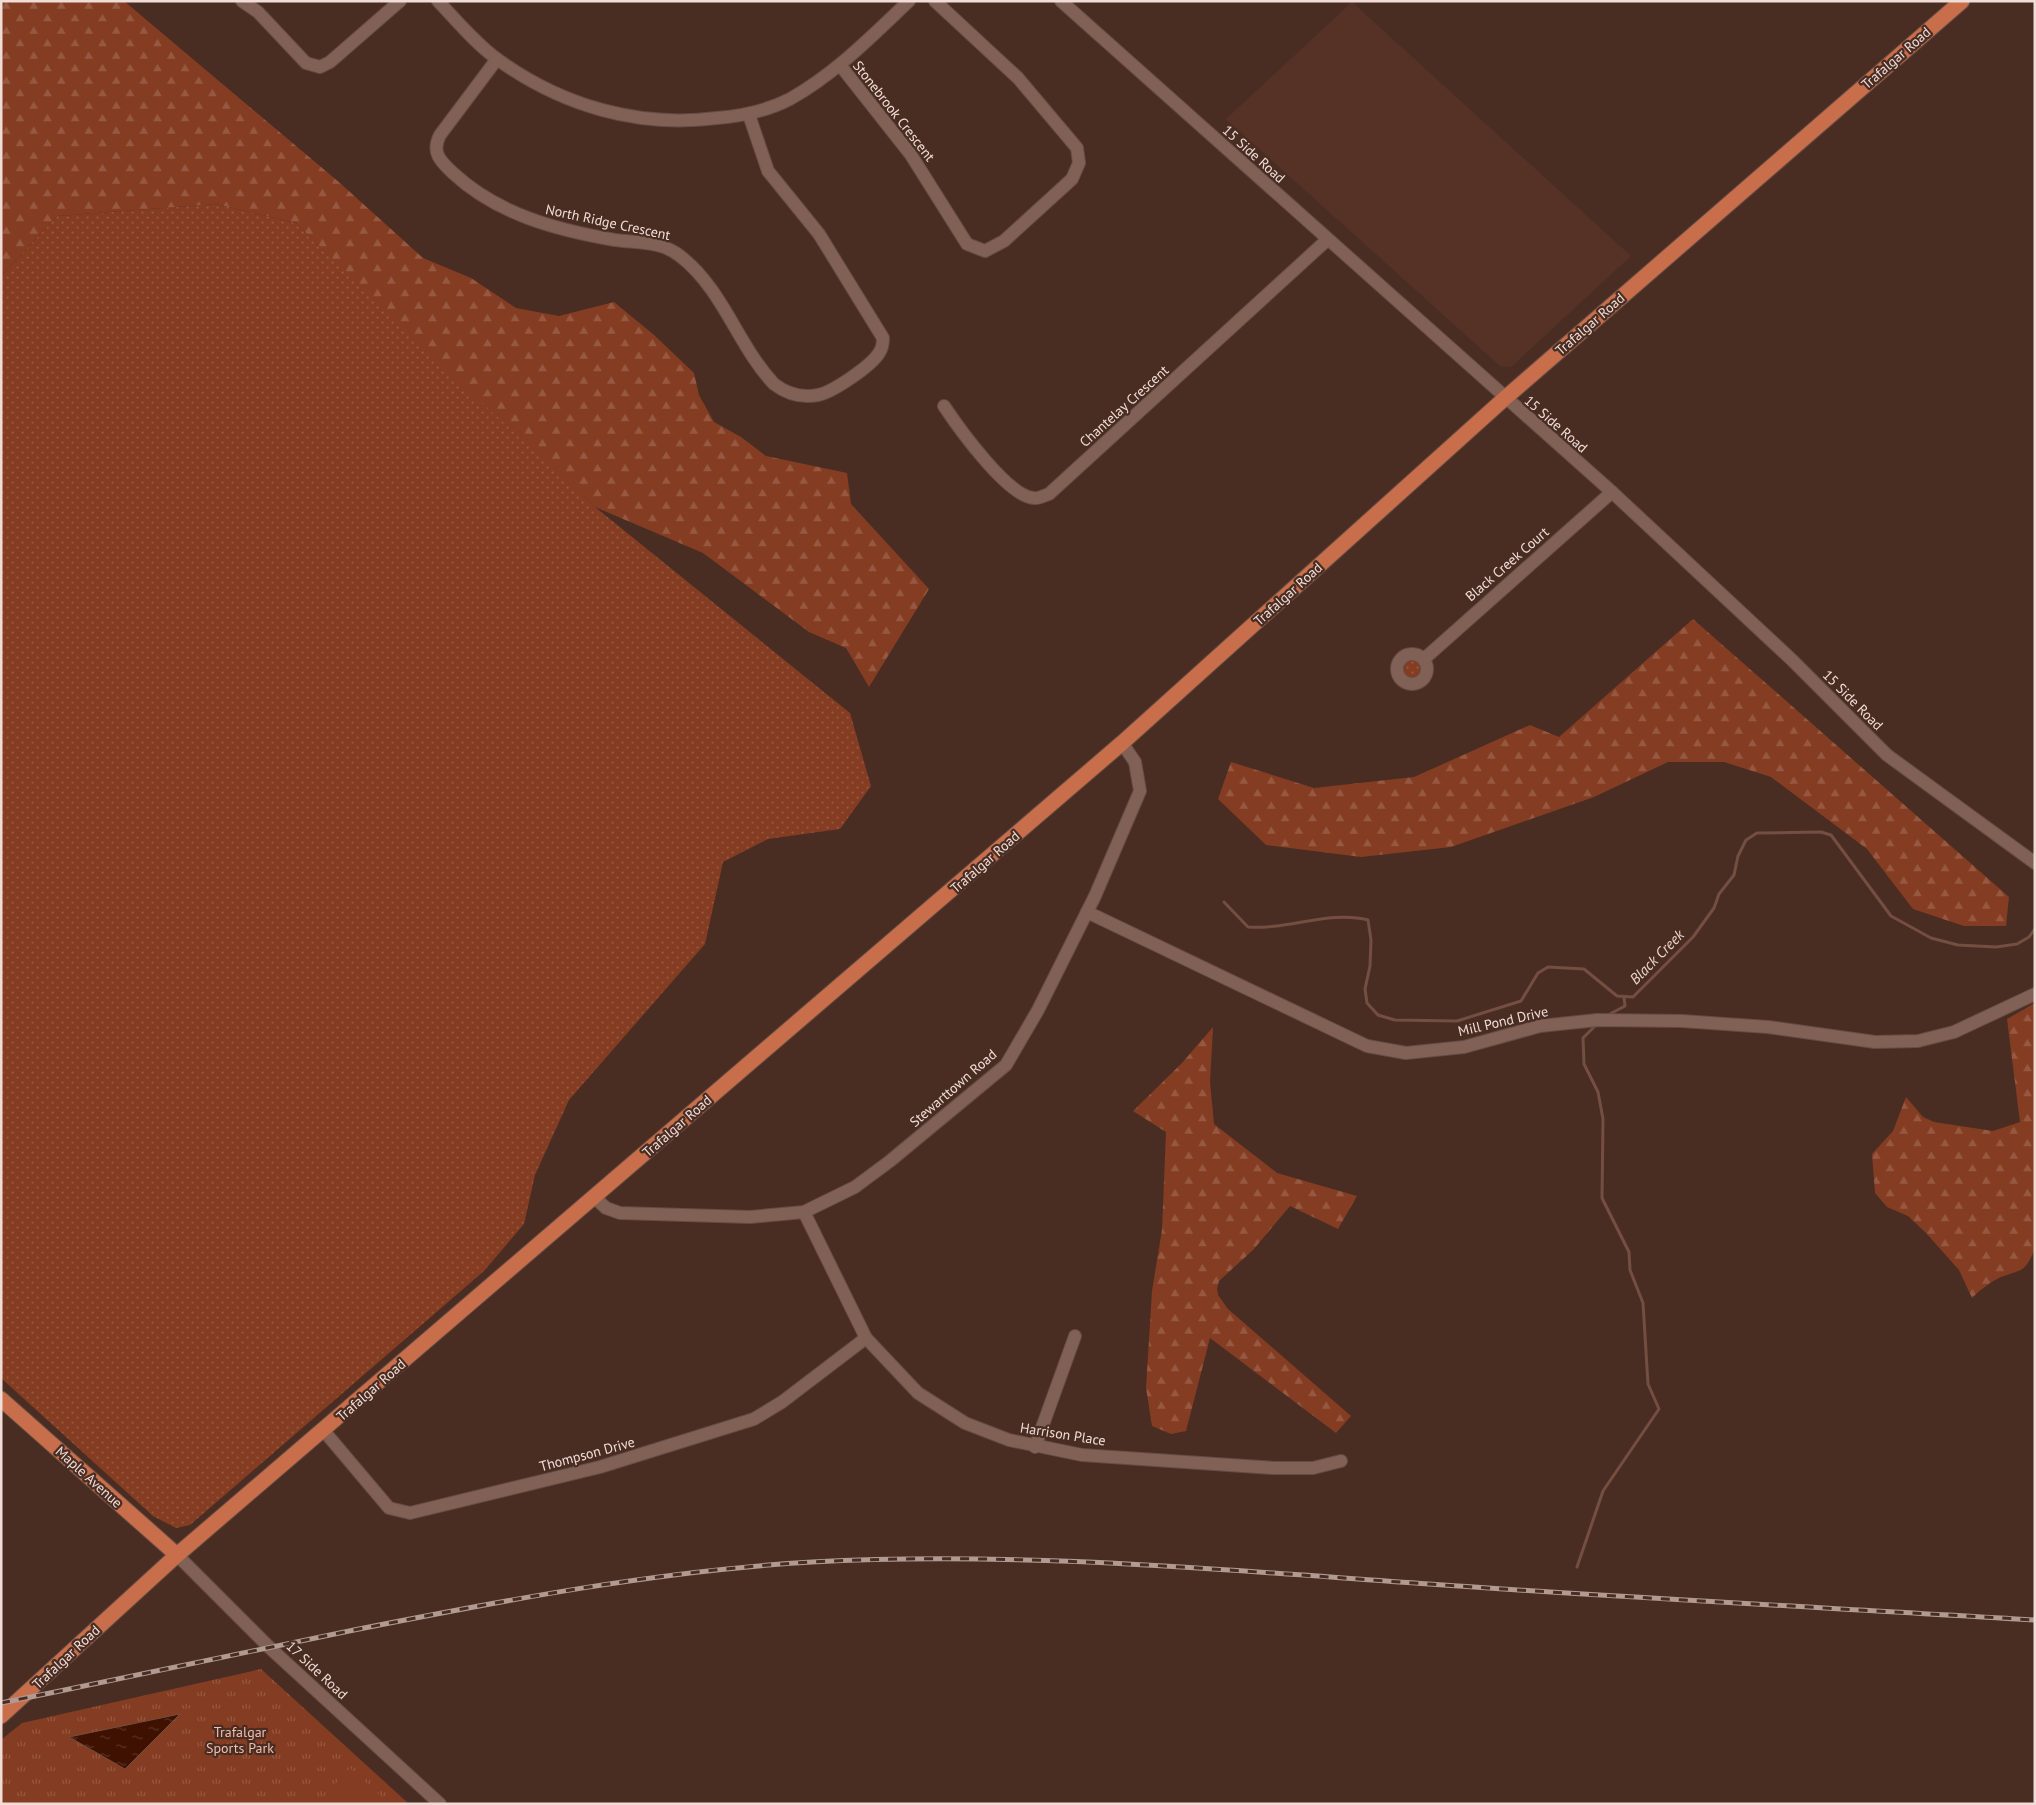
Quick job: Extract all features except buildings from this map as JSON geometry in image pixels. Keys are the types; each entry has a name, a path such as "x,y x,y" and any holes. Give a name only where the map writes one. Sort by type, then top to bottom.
{"main road":[{"name":"Trafalgar Road","path":"1,1716 177,1555 324,1431 1122,743 1504,399 1962,1"},
{"name":"Maple Avenue","path":"1,1399 177,1555"}],"street":[{"path":"242,1 258,12 306,63 320,67 330,62 400,1"},
{"path":"438,1 497,59 560,96 595,109 629,118 691,122 748,115 789,99 840,65 909,1"},
{"name":"Stonebrook Crescent","path":"840,65 912,155 967,244 985,251 1004,241 1072,179 1079,163 1077,148 1018,78 936,1"},
{"name":"15 Side Road","path":"1061,1 1504,399 1612,492 1792,660 1887,755 2035,863"},
{"name":"North Ridge Crescent","path":"497,59 440,135 436,146 440,161 475,192 526,218 601,237 658,245 675,252 692,268 719,301 774,384 787,393 817,395 829,391 867,366 879,354 883,338 819,234 768,171 748,115"},
{"name":"Chantelay Crescent","path":"944,406 967,440 1018,492 1035,498 1049,494 1327,240"},
{"name":"Black Creek Court","path":"1424,659 1612,492"},
{"name":"Stewarttown Road","path":"594,1197 606,1208 620,1213 750,1217 804,1212 854,1187 869,1177 1006,1065 1038,1010 1098,890 1140,791 1135,762 1122,743"},
{"name":"Mill Pond Drive","path":"1087,912 1367,1046 1406,1053 1464,1046 1540,1026 1597,1020 1682,1021 1768,1027 1875,1042 1918,1041 1954,1032 2035,994"},
{"name":"Harrison Place","path":"804,1212 866,1338 918,1393 965,1423 1009,1440 1082,1455 1274,1468 1313,1468 1341,1461"},
{"path":"1036,1447 1074,1336"},
{"name":"Thompson Drive","path":"324,1431 389,1508 410,1513 600,1467 754,1419 782,1402 866,1338"},
{"name":"17 Side Road","path":"177,1555 270,1648 440,1804"}],"shaded area":[{"path":"1352,2 1631,256 1511,367 1500,366 1226,119"}],"green space":[{"path":"1,1 124,1 340,183 423,258 471,278 516,308 559,316 614,302 654,335 694,373 699,395 714,422 741,437 766,456 847,473 851,504 929,589 869,687 846,648 809,632 703,553 595,507 465,387 296,223 216,204 57,216 1,276"},
{"path":"216,204 296,223 595,507 850,713 871,786 840,829 768,839 723,862 705,944 569,1100 535,1175 524,1224 484,1271 190,1525 176,1528 153,1516 1,1378 1,276 57,216"},
{"path":"1693,619 2009,897 2006,926 1964,926 1913,909 1867,849 1771,777 1724,762 1668,762 1594,797 1451,847 1361,857 1266,845 1218,799 1231,762 1314,788 1414,777 1530,725 1559,737"},
{"path":"1411,659 1418,662 1421,669 1418,676 1411,679 1404,676 1401,669 1404,662"},
{"path":"2035,1003 2035,1249 2022,1269 1993,1281 1972,1298 1959,1270 1926,1233 1908,1216 1887,1207 1875,1193 1872,1154 1893,1131 1906,1097 1923,1117 1934,1122 1993,1131 2020,1122 2007,1019"},
{"path":"1213,1027 1210,1082 1214,1124 1277,1173 1357,1196 1338,1229 1290,1206 1253,1250 1219,1281 1217,1289 1218,1295 1228,1309 1351,1416 1336,1433 1210,1338 1186,1431 1171,1434 1152,1426 1146,1388 1152,1291 1162,1230 1166,1132 1133,1111 1182,1063"},
{"name":"Trafalgar Sports Park","path":"261,1669 409,1804 1,1804 1,1740 22,1723"},
{"path":"350,1768 389,1804 317,1804"}],"water":[{"path":"180,1714 125,1769 69,1737"}],"waterway":[{"name":"Black Creek","path":"1224,902 1248,927 1278,926 1339,917 1368,920 1371,940 1370,966 1365,989 1367,1003 1378,1015 1395,1020 1457,1021 1521,1001 1538,973 1548,967 1584,969 1617,996 1633,997 1693,937 1714,908 1719,894 1734,875 1738,856 1746,840 1757,833 1821,832 1831,835 1891,916 1931,938 1958,945 1996,947 2017,944 2029,937 2035,929"},
{"path":"1606,1016 1625,1006 1624,997"},
{"path":"1577,1567 1603,1491 1659,1409 1648,1384 1643,1303 1630,1270 1629,1252 1602,1198 1603,1119 1598,1092 1584,1064 1583,1038 1596,1025"}],"railway":[{"path":"1,1703 354,1630 582,1588 696,1572 812,1562 889,1559 1043,1560 1198,1568 1580,1594 2035,1620"}]}
